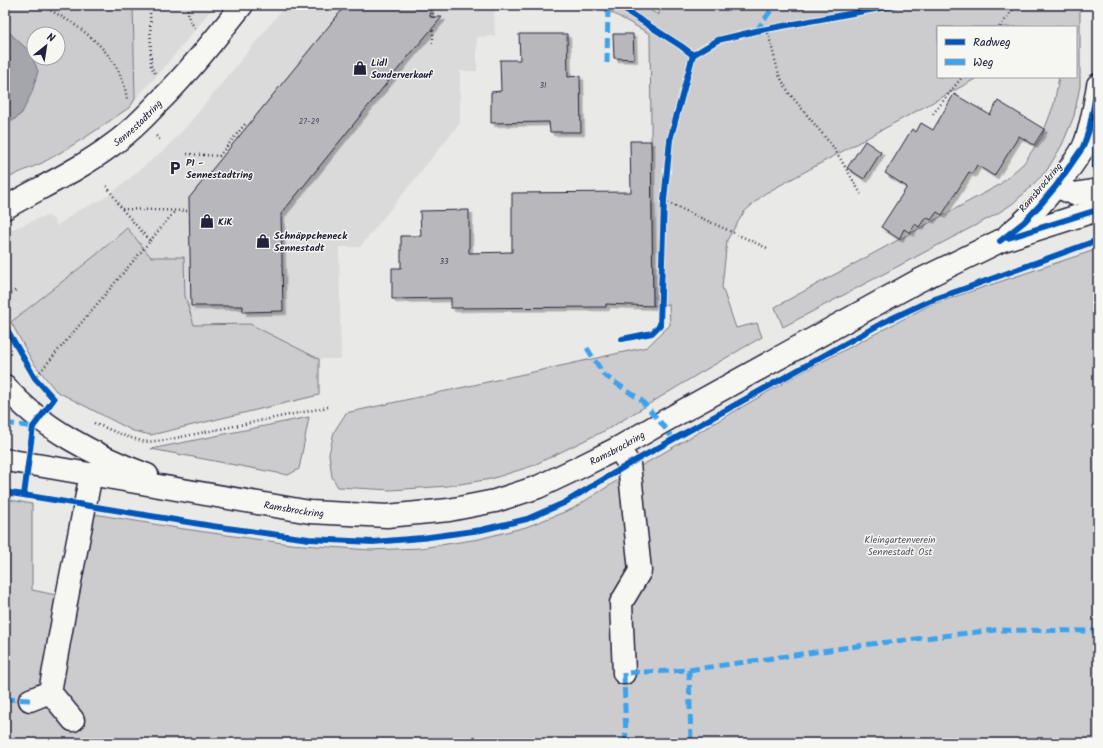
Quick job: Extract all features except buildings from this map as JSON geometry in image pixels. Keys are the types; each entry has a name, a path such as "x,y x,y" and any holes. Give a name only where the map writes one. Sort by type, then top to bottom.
{"street":[{"name":"Sennestadtring","path":"5,208 82,166 113,144 141,121 192,66 242,5"},
{"name":"Ramsbrockring","path":"1000,241 1024,222 1040,206 1083,147 1089,130 1098,85"},
{"path":"1056,186 1098,205"},
{"name":"Ramsbrockring","path":"5,460 310,512 387,516 449,510 495,501 538,487 618,448 661,422 916,282 1000,241 1098,205"},
{"name":"Ramsbrockring","path":"5,386 26,408 73,441 131,469 195,492"},
{"path":"618,448 629,464 640,571 621,603 624,673"},
{"path":"73,720 50,692 90,474"},
{"path":"30,700 50,692"}],"path":[{"path":"40,5 59,14 83,30 98,43 120,72 126,91 127,103 130,110 141,121"},
{"path":"150,5 151,65 153,70 170,91"},
{"path":"432,5 433,20"},
{"path":"1001,26 1016,5"},
{"path":"433,29 433,43"},
{"path":"767,29 779,75 788,93 834,148 861,194"},
{"path":"933,114 961,78"},
{"path":"187,154 219,156 246,123"},
{"path":"106,185 122,209 150,241"},
{"path":"664,201 767,248"},
{"path":"122,209 189,211"},
{"path":"34,378 175,211"},
{"path":"5,299 17,289"},
{"path":"91,422 125,436 145,442 166,440 328,407"}],"shaded area":[{"path":"133,5 215,5 163,69 135,99"},
{"path":"286,5 494,5 495,36 477,37 477,71 460,71 460,123 360,247 339,247 341,359 319,359 250,324 194,325 185,296 184,257 151,257 127,228 96,255 11,322 5,312 5,235 13,229 42,217 49,216 54,220 57,226 77,211 103,199 114,191 165,149 187,126"},
{"path":"5,31 11,34 26,48 26,66 36,66 38,71 32,92 22,113 5,127"}],"green space":[{"path":"5,5 133,5 135,99 130,107 89,135 42,163 5,180 5,127 22,113 11,34 5,31"},
{"path":"598,5 640,5 659,15 659,5 1080,5 1080,86 1074,116 1062,145 1047,170 1012,204 995,215 783,327 775,307 999,185 1024,163 1042,136 1054,104 1059,78 1077,78 1077,26 937,26 937,78 977,78 764,194 744,212 727,240 722,287 736,328 757,323 762,337 608,429 532,466 491,479 448,486 391,490 338,487 332,477 329,454 334,432 346,413 647,347 670,325 669,304 653,306 650,34"},
{"path":"127,228 151,257 184,257 185,296 194,325 250,324 319,359 319,395 151,435 133,431 56,391 32,361 11,322 96,255"},
{"name":"Kleingartenverein Sennestadt Ost","path":"1098,249 1098,743 5,743 5,499 32,504 32,590 75,599 94,514 177,528 290,544 370,550 421,548 479,539 526,527 572,509 634,470 797,375 930,305"},
{"path":"309,417 299,469 288,475 151,449"}],"marked path":[{"path":"607,63 608,5"},
{"path":"756,31 775,5"},
{"path":"587,348 604,375 641,400 673,439"},
{"path":"5,423 33,427"},
{"path":"626,743 624,673 689,670 871,644 995,630 1098,631"},
{"path":"689,670 691,743"},
{"path":"5,699 30,700"},
{"path":"1033,743 1078,743"}],"cycle path":[{"path":"617,5 693,55 718,40 756,31 897,5"},
{"path":"622,339 652,333 660,325 664,201 670,140 693,55"},
{"path":"1000,241 1024,222 1040,205 1056,186 1083,147 1089,130 1098,85"},
{"path":"1096,118 1095,170 1098,176"},
{"path":"1008,238 1097,210 1098,208"},
{"path":"5,492 212,526 309,539 373,542 422,538 481,530 527,519 564,503 629,464 884,322 929,301 1098,240"},
{"path":"5,326 35,378 54,399 33,427 24,495"}],"place":[{"name":"Lidl Sonderverkauf","path":"360,68"},
{"name":"P1 - Sennestadtring","path":"175,168"},
{"name":"KiK","path":"207,221"},
{"name":"Schnäppcheneck Sennestadt","path":"263,241"}]}
